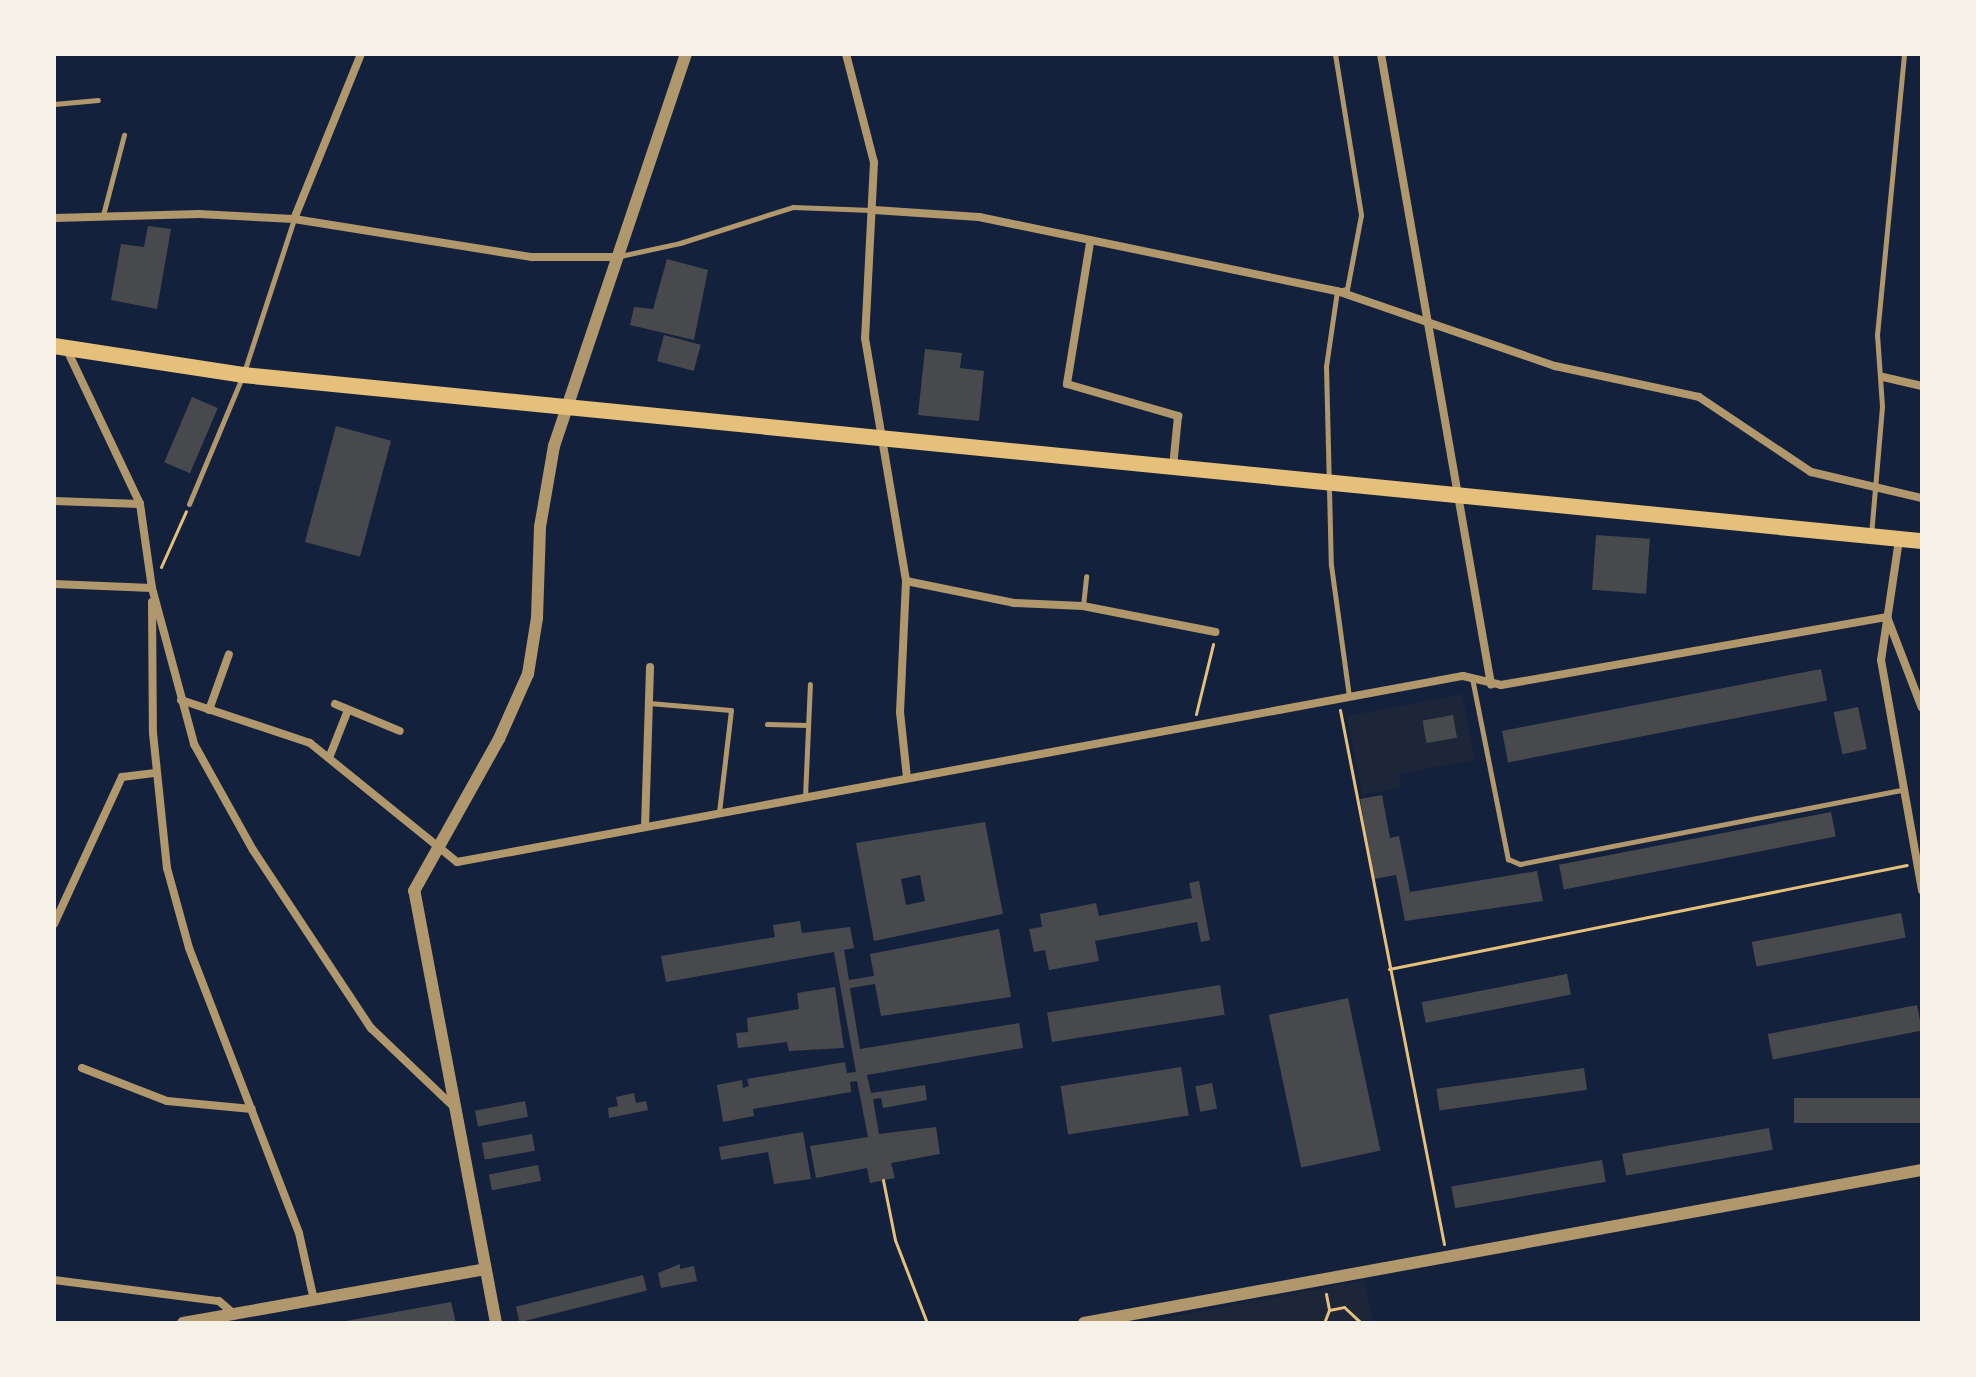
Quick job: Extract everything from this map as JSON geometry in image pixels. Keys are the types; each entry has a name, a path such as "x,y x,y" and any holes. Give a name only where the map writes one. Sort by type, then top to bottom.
{"main road":[{"path":"60,347 243,375 1922,541"}],"street":[{"path":"294,219 361,54"},
{"path":"496,1323 414,891 499,739 528,674 537,618 540,527 566,407 686,54"},
{"path":"846,54 874,162 874,210 865,338 885,438 906,581 900,712 907,777"},
{"path":"1381,54 1491,684"},
{"path":"874,210 979,217 1090,243 1337,291 1555,366 1699,397 1811,472 1922,498"},
{"path":"54,218 103,215 294,219 532,257 615,257"},
{"path":"1090,243 1067,384 1178,416 1173,467"},
{"path":"60,347 140,504 152,588 194,744 253,850 371,1028 456,1108"},
{"path":"1883,377 1922,386"},
{"path":"54,501 140,504"},
{"path":"1900,539 1881,660 1922,890"},
{"path":"906,581 1014,603 1083,606 1215,632"},
{"path":"54,584 152,588"},
{"path":"152,588 156,773 167,868 189,948 299,1233 314,1300"},
{"path":"181,700 310,743 457,862 1337,698 1472,677 1491,684 1886,617"},
{"path":"1886,617 1922,708"},
{"path":"209,710 229,654"},
{"path":"645,827 650,667"},
{"path":"335,704 400,731"},
{"path":"329,758 348,710"},
{"path":"54,924 122,777 156,773"},
{"path":"82,1068 167,1101 252,1109"},
{"path":"1084,1323 1922,1170"},
{"path":"183,1323 485,1269"},
{"path":"54,1280 219,1301 234,1314"}],"lane":[{"path":"1335,54 1361,215 1347,289 1337,291 1326,366 1331,565 1349,697"},
{"path":"1871,536 1883,377 1877,335 1904,54"},
{"path":"54,104 98,100"},
{"path":"103,215 124,135"},
{"path":"615,257 680,243 793,207 874,210"},
{"path":"189,504 243,375 294,219"},
{"path":"1083,606 1086,576"},
{"path":"1472,677 1508,859 1520,864 1905,789"},
{"path":"805,797 810,684"},
{"path":"649,703 731,710 719,812"},
{"path":"767,724 808,725"}],"path":[{"path":"152,588 189,504"},
{"path":"1194,724 1215,632"},
{"path":"1337,698 1447,1259"},
{"path":"1389,969 1917,863"},
{"path":"883,1180 895,1240 927,1323"},
{"path":"1324,1323 1329,1310 1325,1288"},
{"path":"1329,1310 1344,1307 1361,1323"}],"shaded area":[{"path":"1462,694 1475,760 1399,774 1401,788 1362,795 1347,716"},
{"path":"1365,1280 1373,1323 1137,1323"}],"building":[{"path":"148,226 171,229 157,309 111,300 121,244 144,247"},
{"path":"667,259 708,270 694,340 630,325 634,307 653,309"},
{"path":"664,335 701,345 694,371 657,361"},
{"path":"925,349 962,353 960,368 984,371 979,421 918,415"},
{"path":"192,397 218,408 190,473 164,462"},
{"path":"336,426 391,441 360,557 305,542"},
{"path":"1596,535 1650,539 1646,594 1592,590"},
{"path":"1821,669 1827,700 1508,762 1502,731"},
{"path":"1858,707 1867,749 1842,754 1834,712"},
{"path":"1453,715 1457,738 1426,743 1422,720"},
{"path":"1382,795 1390,838 1399,836 1410,892 1537,871 1543,901 1405,921 1396,875 1374,879 1360,799"},
{"path":"1831,812 1836,837 1564,889 1559,865"},
{"path":"985,822 1003,914 874,941 856,843","holes":["920,875 925,901 906,905 901,879"]},
{"path":"1199,881 1210,940 1201,942 1197,922 1095,941 1099,961 1049,970 1045,950 1034,952 1029,929 1042,927 1040,914 1096,903 1099,916 1192,898 1189,883"},
{"path":"1901,913 1906,938 1757,967 1752,942"},
{"path":"800,921 802,933 850,927 854,948 844,950 849,980 874,976 870,954 999,929 1011,997 881,1016 875,984 850,988 860,1049 1019,1023 1023,1048 867,1075 871,1093 925,1085 927,1100 883,1108 881,1098 873,1099 879,1134 936,1127 940,1154 891,1163 895,1178 870,1183 867,1168 816,1178 810,1146 868,1137 857,1081 850,1082 851,1092 753,1109 754,1116 723,1122 717,1085 742,1080 743,1088 749,1086 747,1079 845,1062 847,1073 856,1072 834,952 666,982 661,956 775,937 773,925"},
{"path":"1567,974 1571,995 1426,1023 1422,1002"},
{"path":"1220,985 1225,1015 1052,1042 1047,1012"},
{"path":"835,987 844,1048 789,1051 787,1042 738,1048 736,1033 748,1032 747,1018 799,1009 797,993"},
{"path":"1348,998 1380,1151 1301,1167 1269,1015"},
{"path":"1917,1005 1922,1031 1773,1060 1768,1034"},
{"path":"1181,1067 1189,1115 1068,1134 1061,1086"},
{"path":"1584,1068 1587,1090 1440,1111 1436,1089"},
{"path":"1212,1083 1217,1109 1200,1112 1195,1086"},
{"path":"634,1093 636,1103 646,1101 648,1110 609,1118 608,1108 618,1106 616,1097"},
{"path":"1794,1098 1922,1098 1922,1123 1794,1123"},
{"path":"525,1101 528,1117 478,1126 475,1111"},
{"path":"1769,1128 1773,1150 1626,1176 1622,1154"},
{"path":"803,1132 811,1179 774,1184 768,1152 721,1160 719,1147"},
{"path":"532,1134 535,1151 485,1160 482,1143"},
{"path":"1602,1160 1606,1182 1455,1208 1451,1187"},
{"path":"538,1165 541,1181 492,1190 489,1175"},
{"path":"680,1264 680,1269 694,1266 697,1281 661,1288 658,1273"},
{"path":"643,1275 647,1291 520,1322 516,1307"},
{"path":"451,1302 456,1323 346,1323 346,1321"}]}
